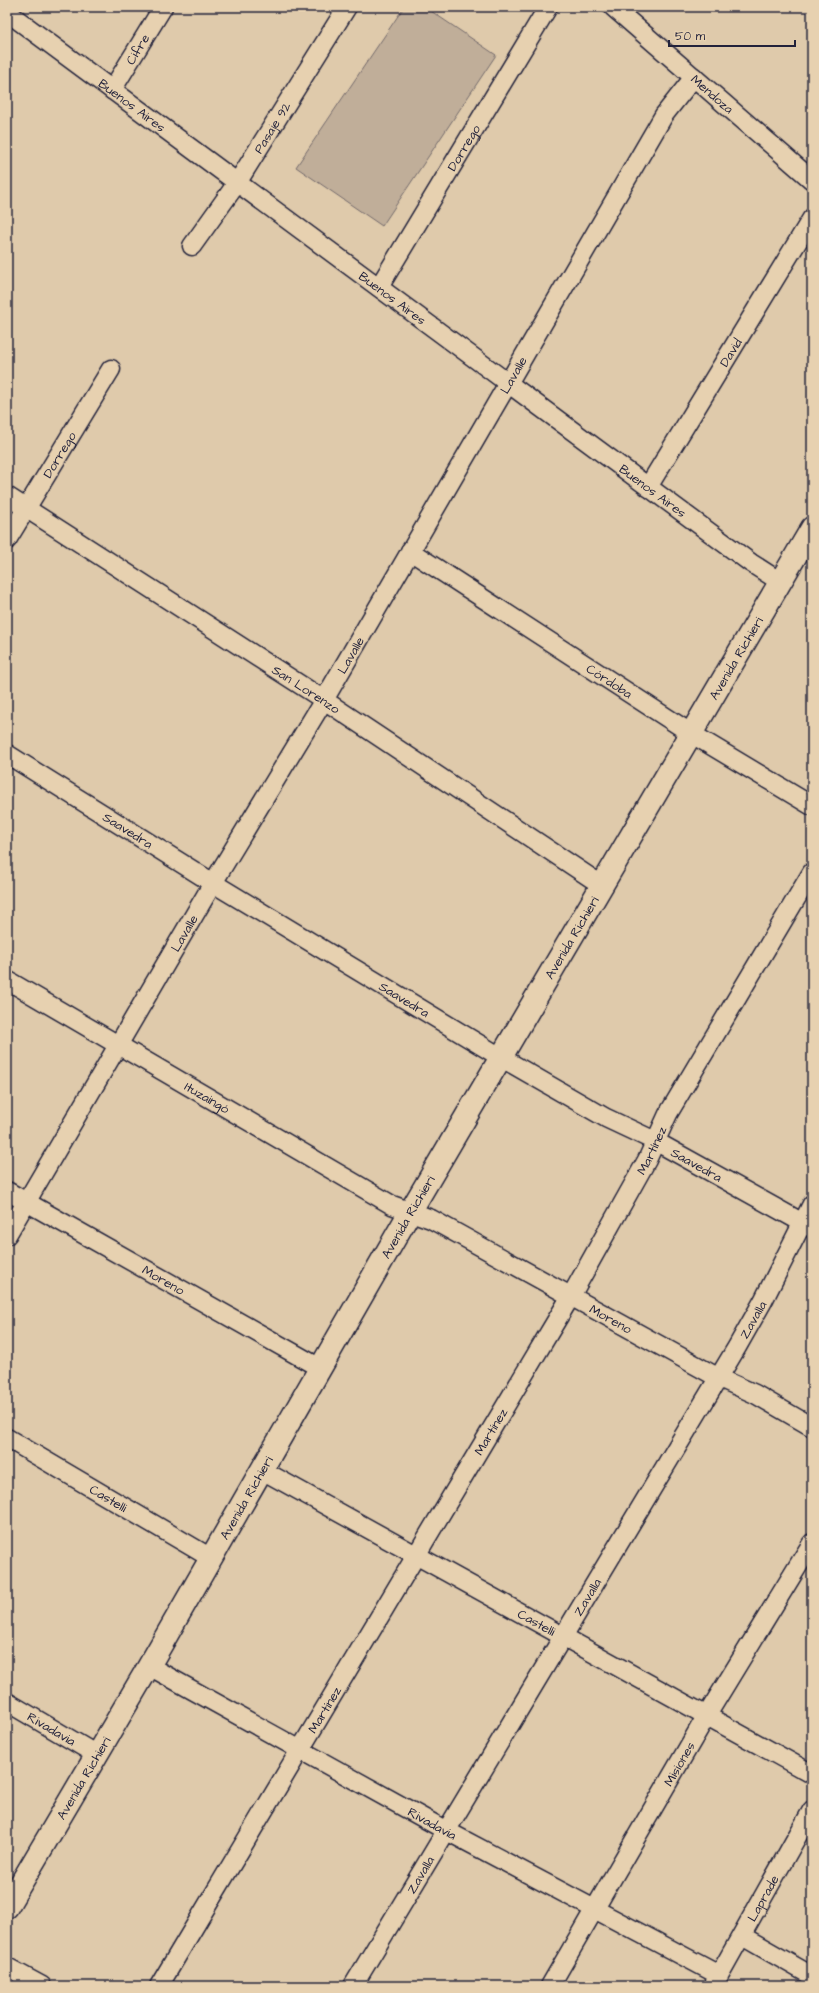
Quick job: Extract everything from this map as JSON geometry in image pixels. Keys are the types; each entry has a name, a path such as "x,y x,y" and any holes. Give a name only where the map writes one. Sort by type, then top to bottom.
{"street":[{"name":"Cifre","path":"112,90 162,7"},
{"name":"Pasaje 92","path":"192,246 237,183 347,7"},
{"name":"Dorrego","path":"379,288 548,7"},
{"name":"Mendoza","path":"613,7 812,180"},
{"name":"Buenos Aires","path":"7,12 751,564 779,581"},
{"name":"Lavalle","path":"7,1234 213,883 324,700 664,115 694,77"},
{"name":"David","path":"648,487 812,218"},
{"name":"Dorrego","path":"7,540 111,370"},
{"name":"San Lorenzo","path":"7,496 324,700 603,886"},
{"name":"Avenida Richieri","path":"7,1907 149,1666 410,1212 692,734 779,581 812,528"},
{"name":"Córdoba","path":"410,551 692,734 812,806"},
{"name":"Saavedra","path":"7,754 213,883 502,1058 606,1118 655,1141 806,1226"},
{"name":"Martínez","path":"159,1986 571,1296 647,1160 668,1114 812,872"},
{"name":"Ituzaingó","path":"7,980 392,1205 410,1212"},
{"name":"Moreno","path":"7,1191 320,1368"},
{"name":"Zavalla","path":"353,1986 445,1830 564,1636 763,1301 806,1226 812,1204"},
{"name":"Moreno","path":"410,1212 431,1219 717,1377 755,1394 812,1427"},
{"name":"Castelli","path":"7,1438 211,1558"},
{"name":"Castelli","path":"262,1470 415,1556 564,1636 812,1774"},
{"name":"Misiones","path":"550,1986 707,1715 812,1543"},
{"name":"Rivadavia","path":"149,1666 445,1830 596,1908 716,1980"},
{"name":"Rivadavia","path":"7,1702 97,1755"},
{"name":"Laprade","path":"716,1980 812,1810"},
{"path":"742,1936 812,1976"},
{"path":"7,1967 42,1986"}],"shaded area":[{"path":"404,7 425,7 496,55 382,226 296,167"}]}
